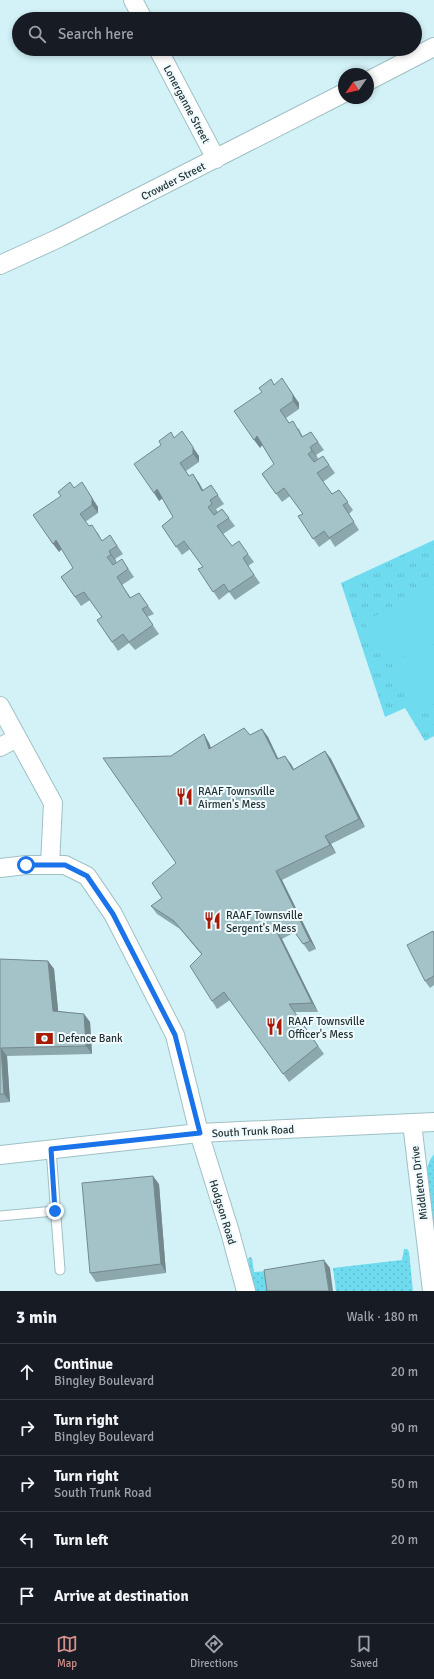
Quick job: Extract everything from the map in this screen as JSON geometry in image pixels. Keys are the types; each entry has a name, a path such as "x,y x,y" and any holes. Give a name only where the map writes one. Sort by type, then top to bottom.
{"street":[{"path":"133,0 139,12"},
{"path":"422,53 434,47"},
{"name":"Lonerganne Street","path":"162,56 216,159"},
{"path":"374,78 417,56"},
{"name":"Crowder Street","path":"0,265 59,238 338,96"},
{"path":"0,706 53,803 50,865"},
{"path":"0,747 17,738"},
{"name":"Hodgson Road","path":"0,868 26,865 65,865 87,876 113,914 175,1035 200,1133 246,1291"},
{"name":"South Trunk Road","path":"0,1155 200,1133 434,1122"},
{"name":"Middleton Drive","path":"412,1123 432,1291"}],"lane":[{"path":"51,1149 60,1270"},
{"path":"0,1216 55,1211"}],"green space":[{"path":"434,540 434,736 425,741 405,708 385,717 341,583"},
{"path":"434,584 434,639 388,665 364,622"},
{"path":"434,645 434,698 412,710 392,669"},
{"path":"434,1154 434,1240 427,1168"},
{"path":"404,1249 407,1249 409,1252 413,1291 336,1291 333,1268 402,1260"},
{"path":"250,1257 252,1258 254,1272 282,1270 270,1291 254,1291 248,1259"}],"building":[{"path":"282,378 293,395 293,401 280,410 289,423 293,421 302,437 311,432 318,442 310,447 312,451 308,454 314,462 323,456 329,465 317,473 332,494 339,490 348,502 343,505 354,522 329,538 324,531 313,539 298,516 303,514 284,488 276,494 262,474 274,464 257,436 254,440 234,411 262,392 259,388 271,379 274,385"},
{"path":"182,431 193,447 193,454 180,463 189,476 193,474 202,491 211,485 218,495 210,500 212,504 208,507 214,515 222,509 229,518 217,526 232,546 239,541 248,554 243,558 254,575 229,592 224,584 213,592 198,569 203,567 184,541 176,547 162,526 173,517 157,489 154,493 134,464 161,445 159,441 171,432 174,438"},
{"path":"70,482 74,488 82,482 92,498 92,505 80,514 89,526 92,525 102,541 110,535 117,546 109,551 111,555 107,557 113,565 122,559 128,569 117,577 130,598 139,593 148,606 142,609 153,625 129,642 123,634 112,642 97,620 102,617 84,592 75,597 61,577 73,568 56,540 53,544 33,515 61,496 58,492"},
{"path":"244,728 250,735 262,729 277,759 285,756 293,770 325,751 359,819 325,836 330,845 276,871 310,941 303,944 289,924 276,930 312,1003 289,1004 318,1046 283,1074 224,992 212,1001 190,966 202,954 174,921 151,906 162,898 152,883 176,863 103,758 171,756 204,734 209,749"},
{"path":"433,931 434,976 425,981 407,945"},
{"name":"Defence Bank","path":"0,959 48,961 53,1011 84,1014 86,1046 1,1048 4,1094 0,1094"},
{"path":"153,1176 161,1264 90,1273 82,1183"},
{"path":"324,1260 329,1291 267,1291 264,1270"}],"place":[{"name":"RAAF Townsville Airmen's Mess","path":"185,797"},
{"name":"RAAF Townsville Sergent's Mess","path":"213,921"},
{"name":"RAAF Townsville Officer's Mess","path":"275,1027"},
{"name":"Defence Bank","path":"45,1038"}],"route":[{"path":"26,865 65,865 87,876 113,914 175,1035 200,1133 51,1149 55,1211"}]}
